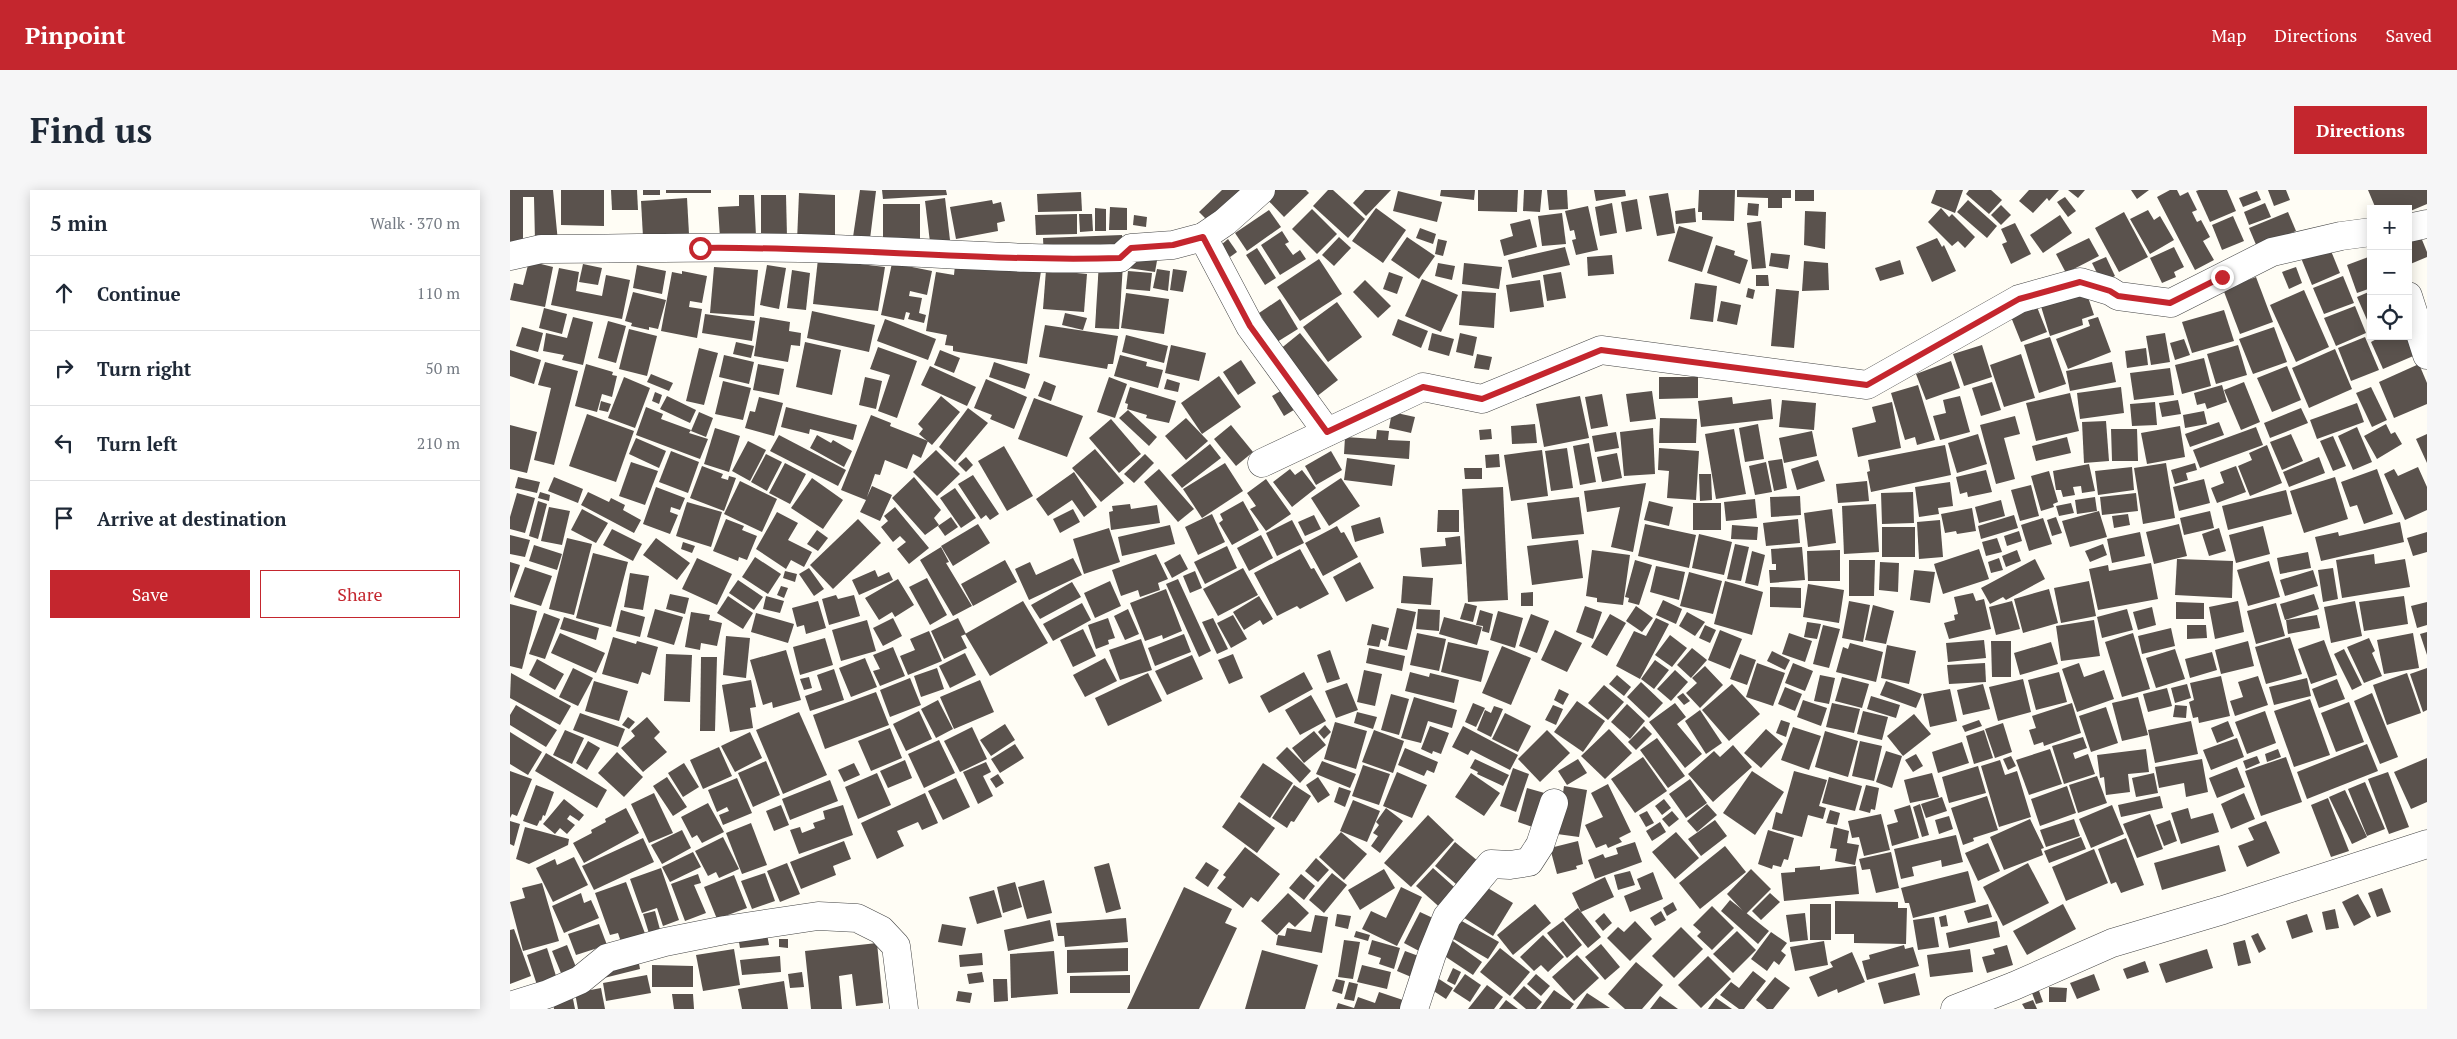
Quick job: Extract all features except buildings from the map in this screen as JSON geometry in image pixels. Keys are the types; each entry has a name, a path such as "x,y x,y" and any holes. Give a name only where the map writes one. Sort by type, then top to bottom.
{"street":[{"path":"510,256 541,249 737,248 832,249 1063,260 1120,258 1131,248 1173,245 1203,237 1225,222 1261,190"},
{"path":"2412,227 2427,224"},
{"path":"1262,463 1423,387 1482,399 1601,350 1867,385 2019,299 2080,282 2110,291 2118,296 2170,303 2272,252 2341,236 2367,233"},
{"path":"1203,237 1250,326 1327,432"},
{"path":"2412,308 2427,355"},
{"path":"1414,1009 1432,954 1447,917 1491,864 1510,865 1529,862 1540,845 1554,803"},
{"path":"1955,1009 2014,986 2112,943 2223,910 2427,844"},
{"path":"510,1006 548,994 580,980 607,958 665,942 818,916 856,918 882,930 896,946 904,1009"}],"route":[{"path":"700,248 832,249 1063,260 1120,258 1131,248 1173,245 1203,237 1250,326 1327,432 1423,387 1482,399 1601,350 1867,385 2019,299 2080,282 2110,291 2118,296 2170,303 2222,277"}]}
